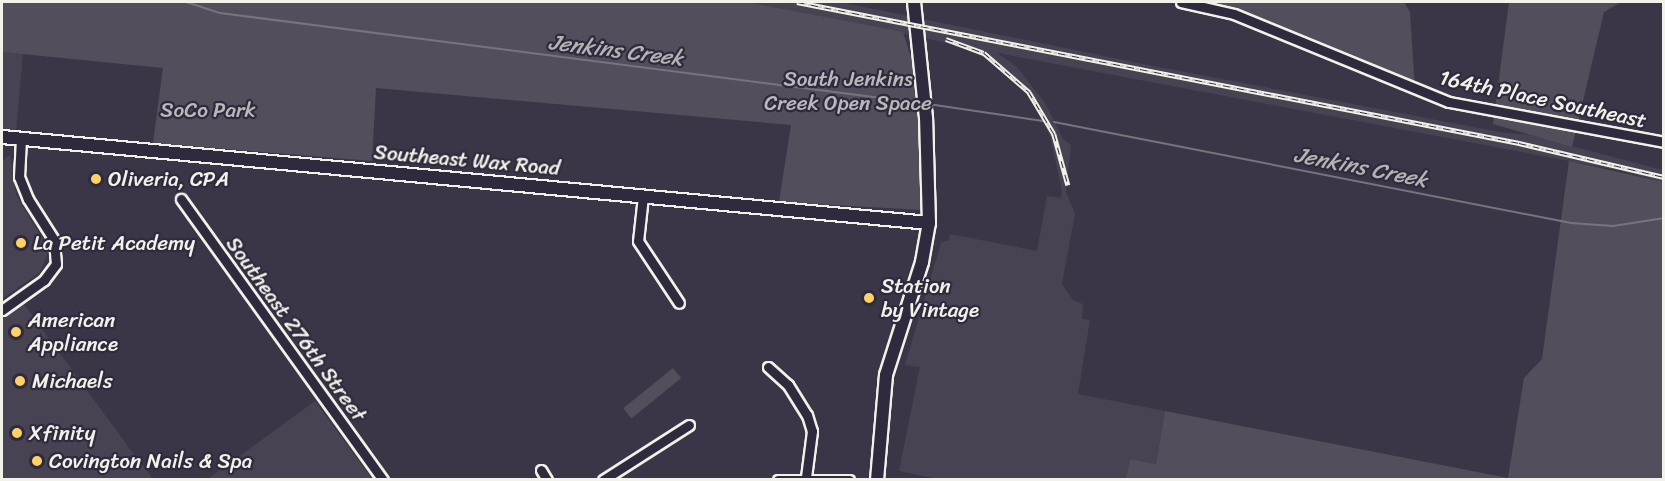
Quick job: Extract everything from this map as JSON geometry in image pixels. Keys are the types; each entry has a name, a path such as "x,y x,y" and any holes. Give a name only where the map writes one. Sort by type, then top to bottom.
{"street":[{"path":"877,480 886,375 922,262 929,223 926,117 914,2"},
{"name":"164th Place Southeast","path":"1181,2 1234,14 1449,102 1664,142"},
{"name":"Southeast Wax Road","path":"2,137 929,223"},
{"path":"2,310 44,280 56,264 54,240 28,199 20,177 21,139"},
{"path":"643,196 638,241 646,258 680,303"},
{"name":"Southeast 276th Street","path":"181,199 382,480"},
{"path":"768,367 788,385 807,415 812,431 806,477"},
{"path":"603,480 689,425"},
{"path":"541,470 547,480"},
{"path":"778,480 806,477 849,480"}],"shaded area":[{"path":"746,2 840,2 1148,65 1500,132 1529,135 1663,170 1663,182 1617,170 997,53 1016,66 1045,103 1063,139 1071,145 1066,192 1075,214 1062,284 1073,300 1083,304 1082,319 1090,320 1078,394 1165,411 1156,464 1130,459 1126,480 942,480 899,471 920,367 905,365 941,243 949,240 950,234 1037,251 1047,196 1061,198 1062,191 1050,136 1030,96 986,59 963,46"},
{"path":"2,52 23,53 16,131 2,130"},
{"path":"10,155 16,195 49,250 40,272 2,299 2,161"},
{"path":"23,303 153,479 2,479 2,318"},
{"path":"315,401 372,479 208,479"}],"green space":[{"name":"South Jenkins Creek Open Space","path":"2,2 746,2 903,32 915,70 923,210 779,202 791,125 376,88 372,161 153,143 163,68 2,52"},
{"path":"1194,2 1404,2 1410,12 1415,89"},
{"path":"1509,2 1621,2 1604,12 1572,147 1493,124"},
{"path":"1569,161 1663,182 1663,479 1126,479 1130,459 1156,464 1165,411 1508,478 1524,378 1542,359"},
{"path":"673,368 681,378 631,418 623,408"}],"waterway":[{"name":"Jenkins Creek","path":"186,2 220,13 920,103"},
{"name":"Jenkins Creek","path":"928,104 1043,121"},
{"name":"Jenkins Creek","path":"1054,122 1571,223 1613,226 1664,218"}],"railway":[{"path":"797,2 1519,143 1664,177"},
{"path":"946,39 984,53 1029,92 1054,134 1068,185"}],"place":[{"name":"Oliveria, CPA","path":"96,179"},
{"name":"La Petit Academy","path":"21,243"},
{"name":"Station by Vintage","path":"869,298"},
{"name":"American Appliance","path":"16,332"},
{"name":"Michaels","path":"20,381"},
{"name":"Xfinity","path":"17,433"},
{"name":"Covington Nails & Spa","path":"37,461"}],"park label":[{"name":"SoCo Park","path":"208,110"}]}
